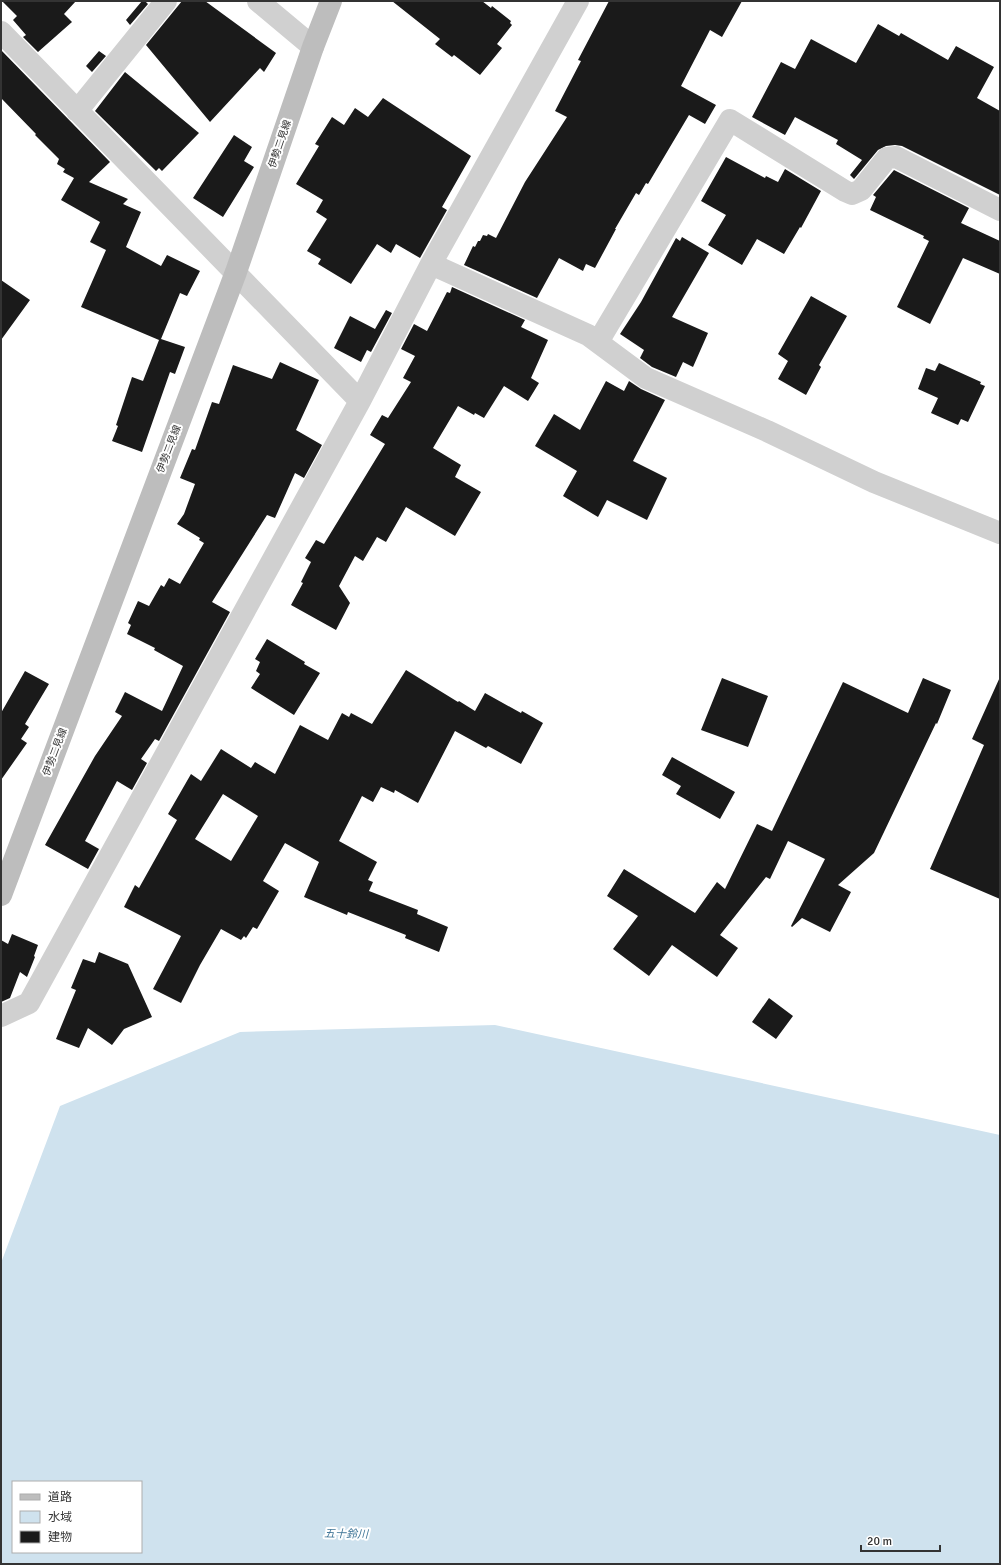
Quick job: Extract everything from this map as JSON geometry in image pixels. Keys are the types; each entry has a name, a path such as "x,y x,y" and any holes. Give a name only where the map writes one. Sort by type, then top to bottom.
{"main road":[{"name":"伊勢二見線","path":"1,894 236,272 313,47 331,1"}],"street":[{"path":"77,111 166,1"},
{"path":"258,1 313,47"},
{"path":"1,1016 29,1003 360,401 431,264 578,1"},
{"path":"1,32 360,401"},
{"path":"598,342 730,120 852,194 861,190 887,158 896,157 1000,210"},
{"path":"431,264 588,335 646,378 874,482 1000,534"}],"water":[{"name":"五十鈴川","path":"495,1025 1000,1135 1000,1564 1,1564 1,1263 60,1106 240,1032"}],"building":[{"path":"2,1 76,1 64,14 72,22 38,52 23,37 26,35 13,20 17,16"},
{"path":"142,1 145,1 148,4 130,25 126,20"},
{"path":"182,1 205,1 276,53 264,72 260,68 210,122 146,45"},
{"path":"392,1 482,1 491,8 492,6 511,21 510,23 512,25 497,44 502,48 480,75 454,55 452,57 435,44 440,39"},
{"path":"609,1 742,1 722,37 710,30 681,86 716,105 705,124 689,115 648,184 646,183 639,195 636,193 595,268 586,264 583,271 559,258 537,298 464,265 473,246 475,247 483,235 487,236 488,234 496,238 525,182 567,117 555,111 581,61 578,60"},
{"path":"878,24 899,36 901,33 948,60 956,46 994,67 977,98 1000,111 1000,195 902,146 895,145 886,146 878,150 854,179 850,175 862,160 836,144 838,140 795,117 785,135 752,117 781,62 795,69 811,39 856,63"},
{"path":"1,50 110,162 89,182 128,199 123,204 141,212 126,247 161,266 167,255 200,271 187,296 180,293 161,339 185,347 175,374 170,372 142,452 112,441 118,426 116,425 132,377 143,381 159,340 81,307 106,250 90,242 100,222 61,200 74,178 63,172 65,169 57,164 59,159 1,98"},
{"path":"99,51 106,56 92,72 86,66"},
{"path":"125,72 199,133 162,171 159,168 156,171 95,111"},
{"path":"383,98 471,156 442,207 447,210 420,258 396,244 391,253 377,244 351,284 318,264 321,259 307,251 327,219 316,212 323,200 296,184 319,146 315,144 332,117 344,125 355,108 368,117"},
{"path":"234,135 252,147 244,161 254,167 223,217 193,198"},
{"path":"726,157 765,178 766,176 778,182 785,169 821,191 801,228 800,227 784,254 757,239 742,265 708,245 726,215 701,201"},
{"path":"894,170 969,208 961,223 1000,241 1000,274 963,258 930,324 897,307 929,241 923,238 924,236 870,210 876,197 873,195"},
{"path":"682,237 709,253 672,317 708,333 693,367 683,362 676,377 652,367 640,358 644,350 620,334 641,302 676,238 680,241"},
{"path":"1,280 30,300 1,340"},
{"path":"452,287 525,320 521,327 548,340 531,378 539,383 528,401 504,386 484,418 475,413 474,415 458,406 433,448 461,465 455,477 481,492 455,536 406,507 386,542 377,537 363,561 355,556 339,586 350,603 336,630 291,605 303,583 301,582 311,562 305,558 316,540 324,544 385,444 370,435 382,415 388,418 411,382 403,378 415,356 401,349 414,324 427,331 447,292 450,293"},
{"path":"811,296 847,316 819,365 821,367 806,395 778,379 788,361 778,354"},
{"path":"386,310 392,313 371,352 367,350 361,362 334,348 350,316 375,329"},
{"path":"280,362 319,380 296,430 322,445 304,478 295,473 275,518 267,515 212,602 230,612 159,741 155,739 141,759 147,763 132,790 117,781 85,841 99,849 88,869 45,845 95,756 122,716 115,712 125,692 162,711 183,666 154,650 155,648 127,634 131,625 128,623 138,601 149,606 161,585 164,587 169,578 180,584 204,543 199,540 200,538 177,524 184,514 195,484 180,478 192,449 195,450 212,402 219,404 233,365 272,379"},
{"path":"939,363 981,382 980,384 985,386 968,422 961,419 958,425 931,413 938,398 918,389 926,368 935,371"},
{"path":"606,381 624,391 629,381 641,389 665,400 633,461 667,478 647,520 607,500 598,517 563,496 577,471 535,446 554,414 580,430"},
{"path":"267,639 320,673 294,715 251,688 260,674 256,671 260,662 255,659"},
{"path":"406,670 475,711 485,693 521,713 522,711 543,723 521,764 488,746 486,748 455,731 418,803 395,790 394,793 381,787 373,802 362,796 339,841 377,862 368,880 373,882 369,891 418,910 417,914 448,927 439,952 405,938 406,935 348,912 347,915 304,897 319,862 285,843 263,881 279,891 257,929 253,927 246,938 244,936 241,940 221,929 200,965 181,1003 153,989 181,936 124,907 135,885 139,888 177,820 168,814 191,774 201,781 221,749 251,768 255,762 275,774 300,725 328,740 342,713 349,717 351,713 372,724","holes":["223,794 258,816 231,861 195,839"]},
{"path":"25,671 49,684 25,724 29,727 21,739 27,743 1,780 1,713"},
{"path":"1000,677 1000,899 930,869 984,745 972,739"},
{"path":"722,678 768,696 748,747 701,730"},
{"path":"923,678 951,690 937,724 936,723 874,853 838,885 851,892 830,932 802,918 792,927 791,926 825,859 788,841 770,879 766,877 720,935 738,948 717,977 672,945 649,976 613,949 638,916 607,896 624,869 695,913 717,882 725,889 757,824 772,831 843,682 908,713"},
{"path":"672,757 735,792 720,819 676,794 681,786 662,775"},
{"path":"12,934 38,945 27,977 20,972 10,998 1,1002 1,940 8,944"},
{"path":"99,952 128,964 152,1017 124,1029 112,1045 88,1028 79,1048 56,1039 76,990 71,988 83,959 95,963"},
{"path":"769,998 793,1016 776,1039 752,1022"}]}
